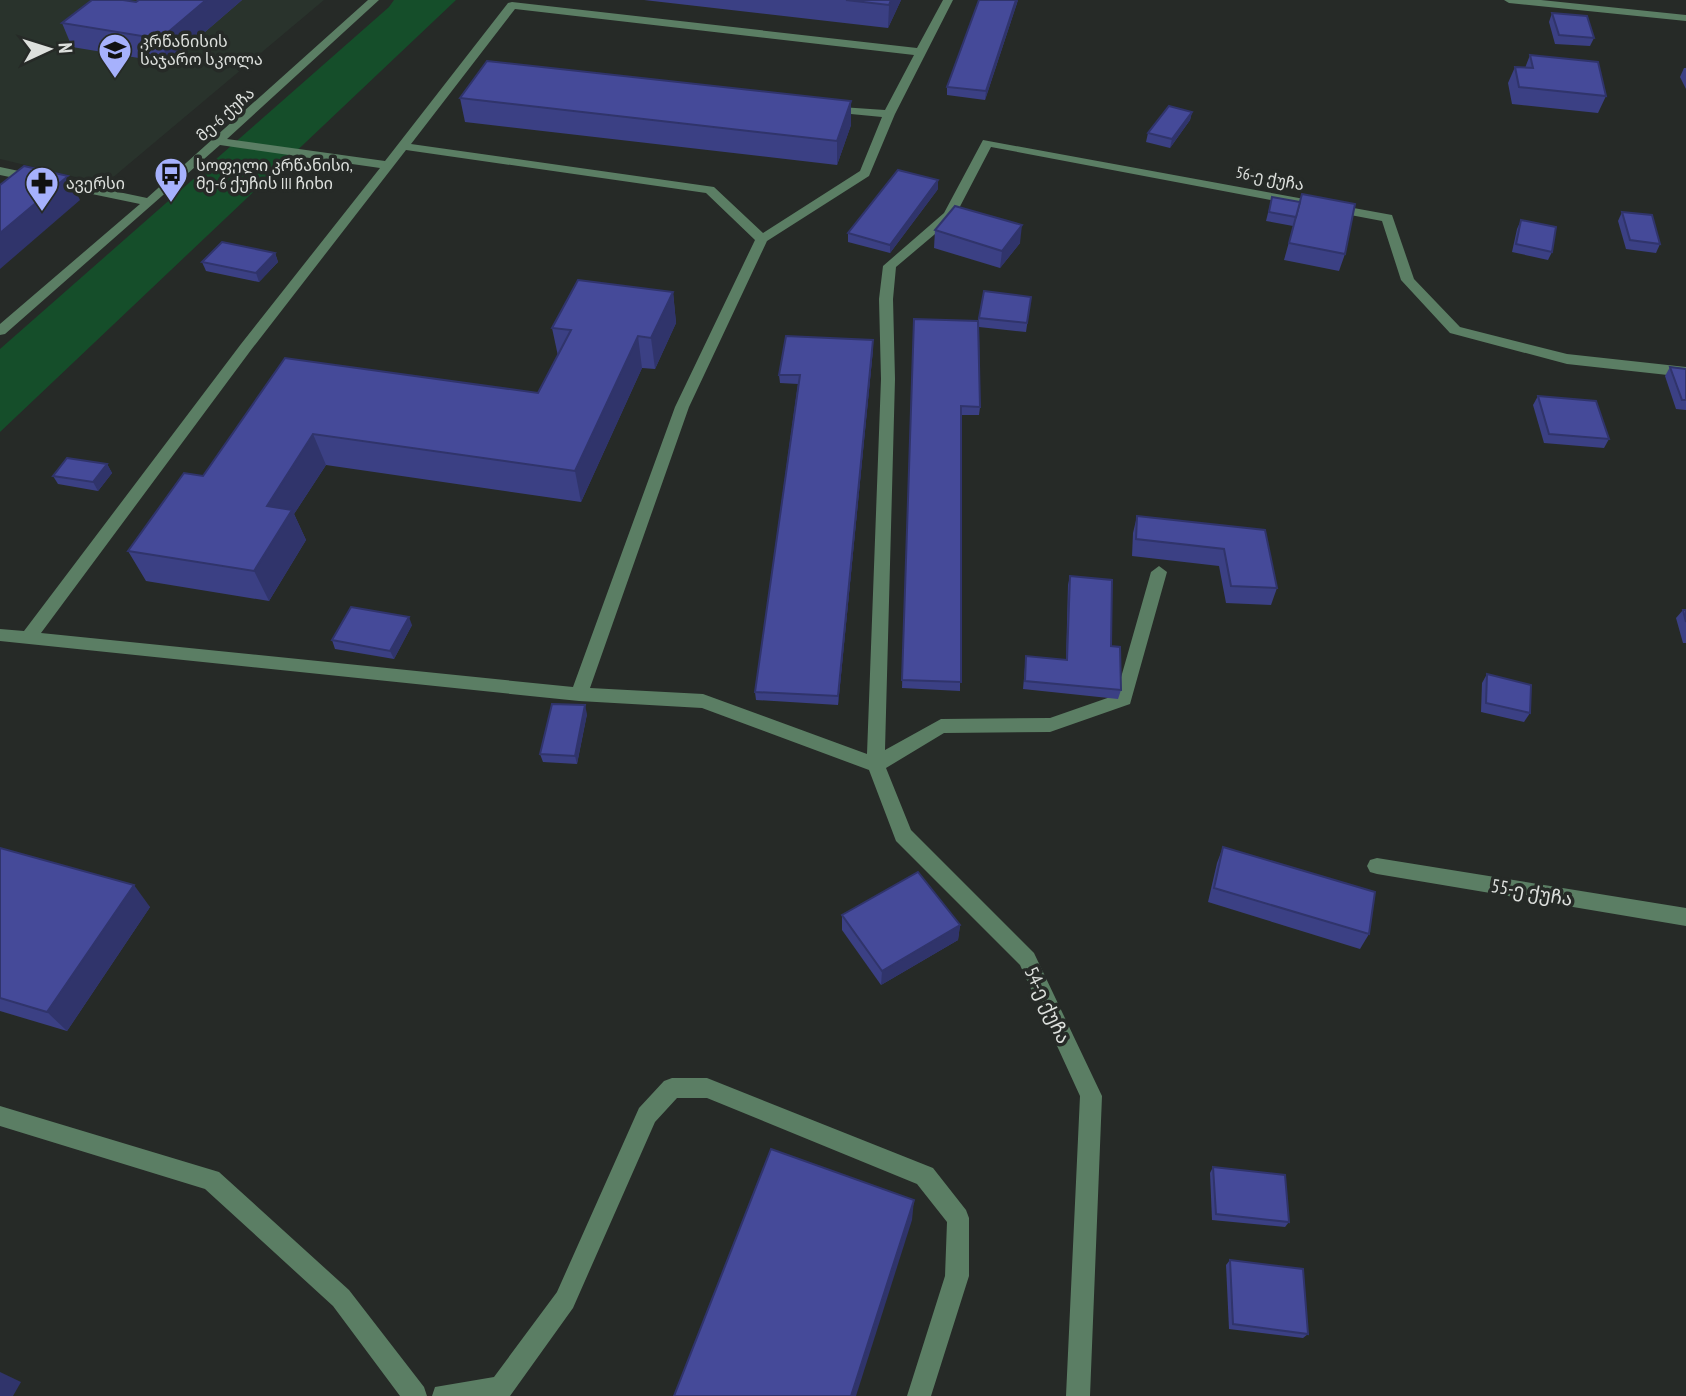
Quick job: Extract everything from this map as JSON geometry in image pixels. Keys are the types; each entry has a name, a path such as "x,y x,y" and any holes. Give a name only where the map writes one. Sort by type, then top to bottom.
{"street":[{"name":"მე-6 ქუჩა","path":"0,331 150,202 374,0"},
{"path":"579,694 682,407 762,239 865,173 889,114 948,0"},
{"path":"1509,0 1686,18"},
{"path":"29,638 246,347 512,5 920,52"},
{"path":"462,71 476,72"},
{"path":"820,107 889,114"},
{"path":"218,141 387,165"},
{"name":"56-ე ქუჩა","path":"876,765 888,379 886,299 890,265 949,215 987,143 1387,218 1408,280 1455,330 1567,359 1686,372"},
{"path":"403,146 710,190 762,239"},
{"path":"0,171 150,202"},
{"path":"0,635 579,694 703,701 876,765 941,726 1050,725 1124,699 1159,572"},
{"name":"54-ე ქუჩა","path":"876,765 903,835 1027,960 1091,1096 1077,1396"},
{"name":"55-ე ქუჩა","path":"1377,866 1686,917"},
{"path":"444,1396 501,1392 565,1300 647,1115 672,1088 706,1088 925,1176 958,1218 957,1276 919,1396"},
{"path":"0,1116 211,1180 341,1298 415,1396"}],"shaded area":[{"name":"კრწანისის საჯარო სკოლა","path":"0,0 324,0 105,184 0,159"}],"green space":[{"path":"394,0 456,0 0,432 0,349"}],"building":[{"path":"92,0 206,0 160,39 62,23"},
{"path":"846,0 891,0 889,5"},
{"path":"979,0 1016,0 986,91 947,87"},
{"path":"1552,13 1587,16 1594,38 1559,35"},
{"path":"1530,55 1598,62 1606,96 1519,87 1515,67 1533,68"},
{"path":"487,61 851,101 837,141 460,98"},
{"path":"1169,106 1192,112 1172,139 1148,133"},
{"path":"24,166 68,176 0,233 0,185"},
{"path":"898,170 938,180 890,245 848,233"},
{"path":"1302,194 1355,204 1345,254 1289,243"},
{"path":"1272,197 1300,202 1296,217 1269,212"},
{"path":"955,206 1022,225 1002,251 935,230"},
{"path":"1622,212 1652,215 1660,244 1630,240"},
{"path":"1521,220 1556,227 1552,252 1516,244"},
{"path":"222,242 275,253 256,273 202,262"},
{"path":"578,280 673,292 651,338 638,336 575,471 313,434 267,506 292,510 254,571 128,551 184,473 203,476 285,358 538,393 571,330 552,328"},
{"path":"984,291 1031,297 1027,323 979,318"},
{"path":"914,319 978,321 980,407 961,406 961,682 902,680"},
{"path":"786,336 873,340 838,696 755,692 800,375 779,375"},
{"path":"1670,367 1686,369 1686,400 1682,400"},
{"path":"1538,396 1596,401 1609,439 1549,434"},
{"path":"67,458 107,464 93,482 53,476"},
{"path":"1137,516 1265,530 1277,588 1231,586 1224,549 1136,539"},
{"path":"1070,576 1112,580 1111,646 1120,647 1121,690 1025,681 1026,656 1067,660"},
{"path":"351,607 409,617 390,651 332,640"},
{"path":"1487,674 1531,685 1530,713 1486,703"},
{"path":"552,704 585,705 575,756 540,754"},
{"path":"1223,847 1375,892 1369,934 1214,888"},
{"path":"0,848 134,885 47,1012 0,998"},
{"path":"918,872 960,925 882,971 842,915"},
{"path":"771,1149 914,1200 851,1396 674,1396"},
{"path":"1213,1167 1285,1175 1289,1222 1216,1214"},
{"path":"1230,1260 1303,1269 1308,1334 1233,1324"}],"place":[{"name":"კრწანისის საჯარო სკოლა","path":"115,80"},
{"name":"სოფელი კრწანისი, მე-6 ქუჩის III ჩიხი","path":"171,204"},
{"name":"ავერსი","path":"42,213"}]}
